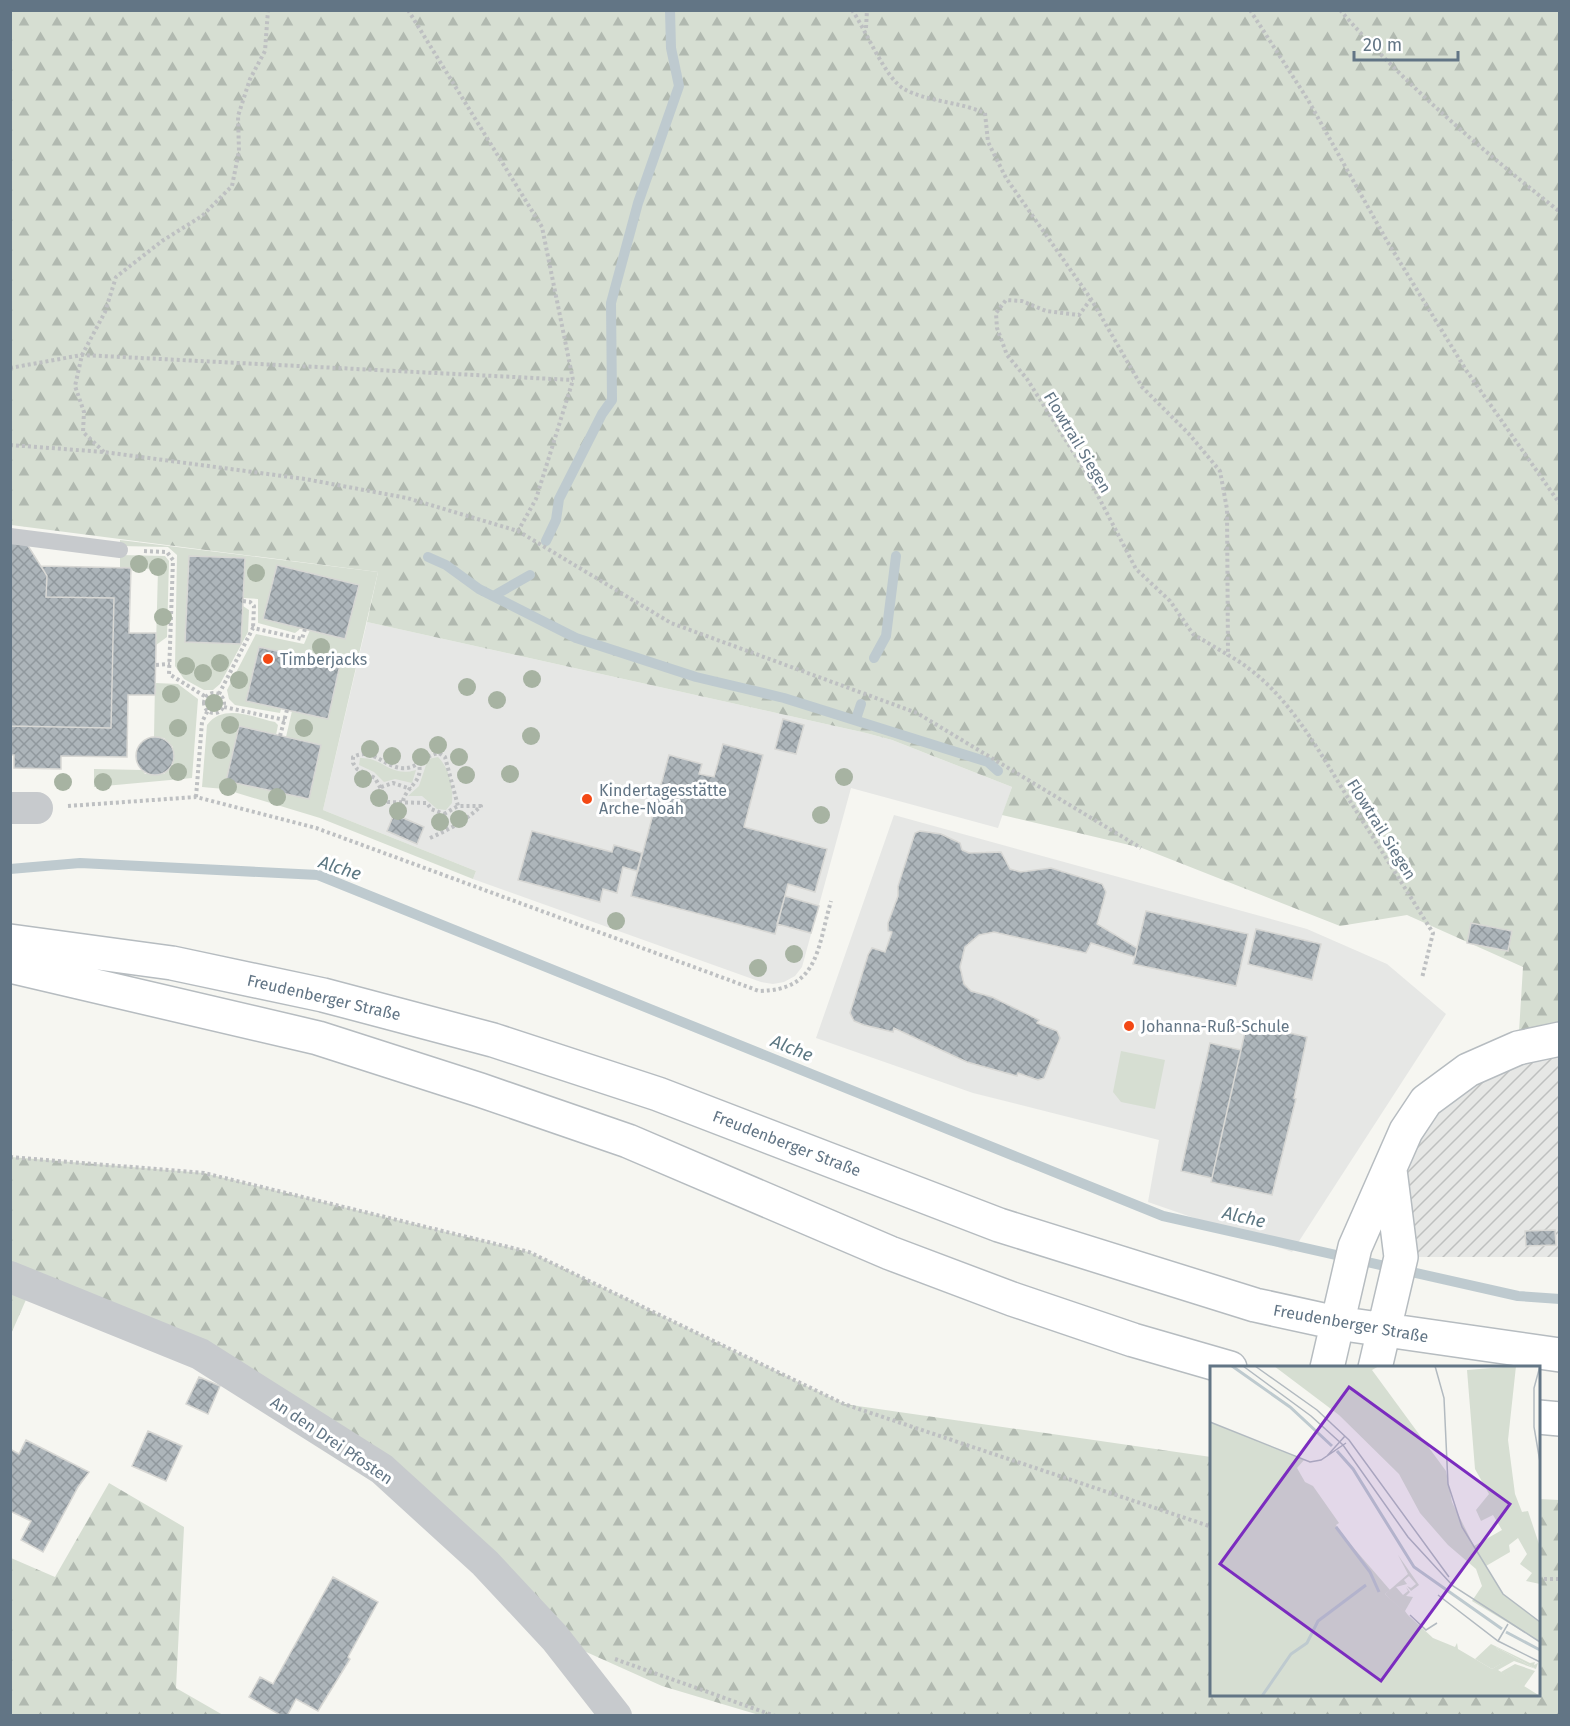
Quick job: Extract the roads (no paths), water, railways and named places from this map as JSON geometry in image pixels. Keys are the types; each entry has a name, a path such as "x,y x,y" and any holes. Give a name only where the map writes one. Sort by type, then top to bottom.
{"main road":[{"name":"Freudenberger Straße","path":"10,941 184,965 323,995 493,1040 658,1094 999,1225 1255,1305 1337,1323 1560,1355"},
{"path":"10,966 318,1038 490,1094 628,1140 890,1253 1012,1299 1132,1340 1223,1366"},
{"path":"1327,1366 1355,1247 1406,1131 1426,1101 1468,1070 1518,1048 1560,1039"},
{"path":"1375,1366 1401,1257 1390,1170"},
{"path":"1540,1418 1560,1419"}],"street":[{"name":"An den Drei Pfosten","path":"10,1277 200,1354 382,1469 485,1563 555,1638 616,1716"}],"lane":[{"path":"10,536 120,550"}],"waterway":[{"path":"546,541 556,520 559,499 602,414 612,400 611,303 638,203 679,86 671,48 670,10"},
{"path":"874,658 886,636 896,556"},
{"path":"428,557 446,565 479,589 576,638 696,677 784,698 988,762 998,771"},
{"path":"495,595 530,575"},
{"path":"856,719 861,704"},
{"name":"Alche","path":"10,869 80,863 318,875 1163,1216 1518,1296 1560,1299"}],"place":[{"name":"Timberjacks","path":"268,659"},
{"name":"Kindertagesstätte Arche-Noah","path":"587,799"},
{"name":"Johanna-Ruß-Schule","path":"1129,1026"}]}
